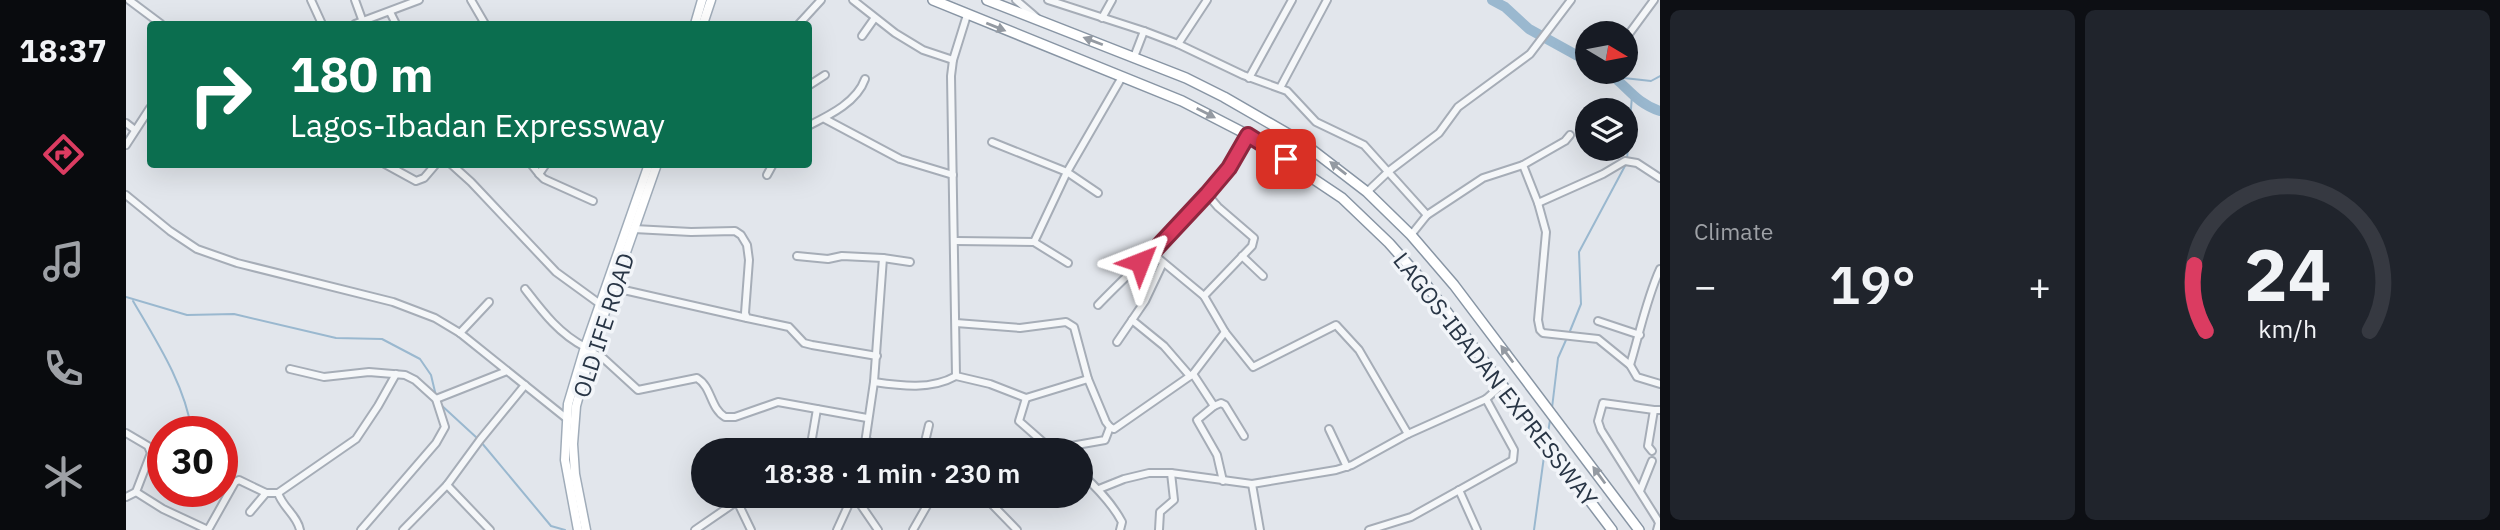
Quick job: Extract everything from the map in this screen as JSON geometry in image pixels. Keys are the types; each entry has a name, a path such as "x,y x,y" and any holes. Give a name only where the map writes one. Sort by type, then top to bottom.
{"highway":[{"name":"LAGOS-IBADAN EXPRESSWAY","path":"922,0 938,2 1182,101 1248,135 1308,174 1361,215 1428,287 1612,530"},
{"name":"LAGOS-IBADAN EXPRESSWAY","path":"987,0 1186,78 1262,118 1313,150 1367,191 1411,235 1461,294 1639,530"}],"main road":[{"path":"696,21 702,0"},
{"path":"704,21 711,0"},
{"name":"OLD IFE ROAD","path":"586,530 575,474 573,430 576,406 600,304 648,168"},
{"name":"OLD IFE ROAD","path":"578,530 566,470 568,404 614,288 656,168"}],"street":[{"path":"129,0 157,21"},
{"path":"311,0 321,21"},
{"path":"355,0 363,21"},
{"path":"366,21 419,0"},
{"path":"471,0 483,21"},
{"path":"802,21 821,0"},
{"path":"853,0 874,19 923,50 953,60"},
{"path":"1016,0 1043,22"},
{"path":"1048,0 1144,31 1249,78 1287,91 1316,122 1364,145 1427,215"},
{"path":"1102,18 1112,0"},
{"path":"1178,44 1207,0"},
{"path":"1249,78 1292,0"},
{"path":"1280,88 1327,0"},
{"path":"1367,191 1439,133 1458,107 1522,61 1541,42 1571,0"},
{"path":"1638,22 1654,0"},
{"path":"390,12 394,21"},
{"path":"957,376 951,76 953,60 967,15"},
{"path":"862,36 874,19"},
{"path":"1134,57 1144,31"},
{"path":"812,83 825,75"},
{"path":"1034,242 1067,172 1122,77"},
{"path":"812,124 825,119 861,89 864,79"},
{"path":"126,145 147,112"},
{"path":"825,119 900,159 953,175"},
{"path":"126,123 135,130"},
{"path":"1098,305 1207,194 1229,168 1248,135"},
{"path":"1411,235 1427,215 1483,178 1523,165 1565,141 1570,135"},
{"path":"992,142 1067,172 1098,193"},
{"path":"1538,203 1628,161 1660,178"},
{"path":"1523,165 1546,232 1539,330 1543,333 1598,339 1630,365 1637,377 1660,384"},
{"path":"392,168 416,181 424,178 433,168"},
{"path":"455,168 556,272 600,304"},
{"path":"534,168 544,179 593,201"},
{"path":"539,174 543,168"},
{"path":"767,174 771,168"},
{"path":"1204,296 1252,246 1254,238 1207,194"},
{"path":"126,195 197,249 237,263 418,310 460,333 566,418"},
{"path":"634,229 735,231 741,235 747,245 749,260 745,299 747,318"},
{"path":"956,241 1034,242 1068,262"},
{"path":"1152,253 1204,296 1225,332 1253,367 1336,325 1359,350 1408,434"},
{"path":"797,256 828,259 842,256 883,258 910,262"},
{"path":"1242,256 1263,276"},
{"path":"866,438 877,356 883,258"},
{"path":"1117,342 1163,263"},
{"path":"1630,365 1640,335 1640,321 1660,268"},
{"path":"614,288 789,327 804,343 877,356"},
{"path":"525,289 565,335 603,358 638,390 697,378 707,387 717,410 725,417 735,417 778,402 867,418"},
{"path":"460,333 489,302"},
{"path":"1132,320 1164,346 1192,375 1214,406"},
{"path":"1598,321 1640,335"},
{"path":"956,323 1020,328 1071,323 1088,379 1110,427 1105,440 1093,442"},
{"path":"1110,427 1119,428 1192,375 1225,332"},
{"path":"290,369 324,377 369,372 396,374 415,380 436,399 445,427 436,443 361,530"},
{"path":"436,399 507,371"},
{"path":"136,492 163,509 208,530 235,482 239,480 266,493 278,493 356,439 396,374"},
{"path":"874,382 908,387 947,381 957,376 990,384 1026,398 1088,379"},
{"path":"1098,489 1142,475 1171,473 1252,484 1347,467 1408,434 1486,398 1503,384"},
{"path":"403,530 447,485 526,385"},
{"path":"1026,398 1019,421 1038,438"},
{"path":"1369,530 1410,517 1513,460 1511,443 1486,398"},
{"path":"1223,481 1217,455 1197,420 1221,403 1225,405 1244,436"},
{"path":"1652,451 1648,446 1657,410 1604,403 1598,421 1601,430 1657,519 1657,530"},
{"path":"812,438 817,409"},
{"path":"926,438 929,425"},
{"path":"1329,429 1347,467"},
{"path":"126,433 148,446 151,453 136,492 126,497"},
{"path":"1640,491 1652,461"},
{"path":"1159,530 1158,516 1174,500 1171,473"},
{"path":"1093,484 1120,519 1119,530"},
{"path":"1252,484 1260,530"},
{"path":"447,485 490,530"},
{"path":"1459,491 1477,530"},
{"path":"250,512 266,493"},
{"path":"278,493 282,503 297,520 300,530"},
{"path":"695,530 727,508"},
{"path":"740,508 751,530"},
{"path":"837,530 848,508"},
{"path":"863,508 878,530"},
{"path":"913,530 926,508"},
{"path":"996,508 1017,530"}],"waterway":[{"path":"1492,0 1505,7 1529,29 1575,54"},
{"path":"1638,80 1651,81 1660,76"},
{"path":"1622,84 1643,103 1660,111"},
{"path":"1570,331 1581,304 1579,252 1626,164"},
{"path":"126,297 187,315 234,314 336,338 382,339 420,359 431,375 436,396"},
{"path":"133,301 177,381 188,416"},
{"path":"1552,408 1558,358 1566,340"},
{"path":"440,404 477,438"},
{"path":"1548,433 1550,420"},
{"path":"481,442 551,526 565,530"},
{"path":"1534,530 1545,449"}],"route":[{"path":"1140,262 1152,253 1207,194 1229,168 1248,135 1286,159"}]}
